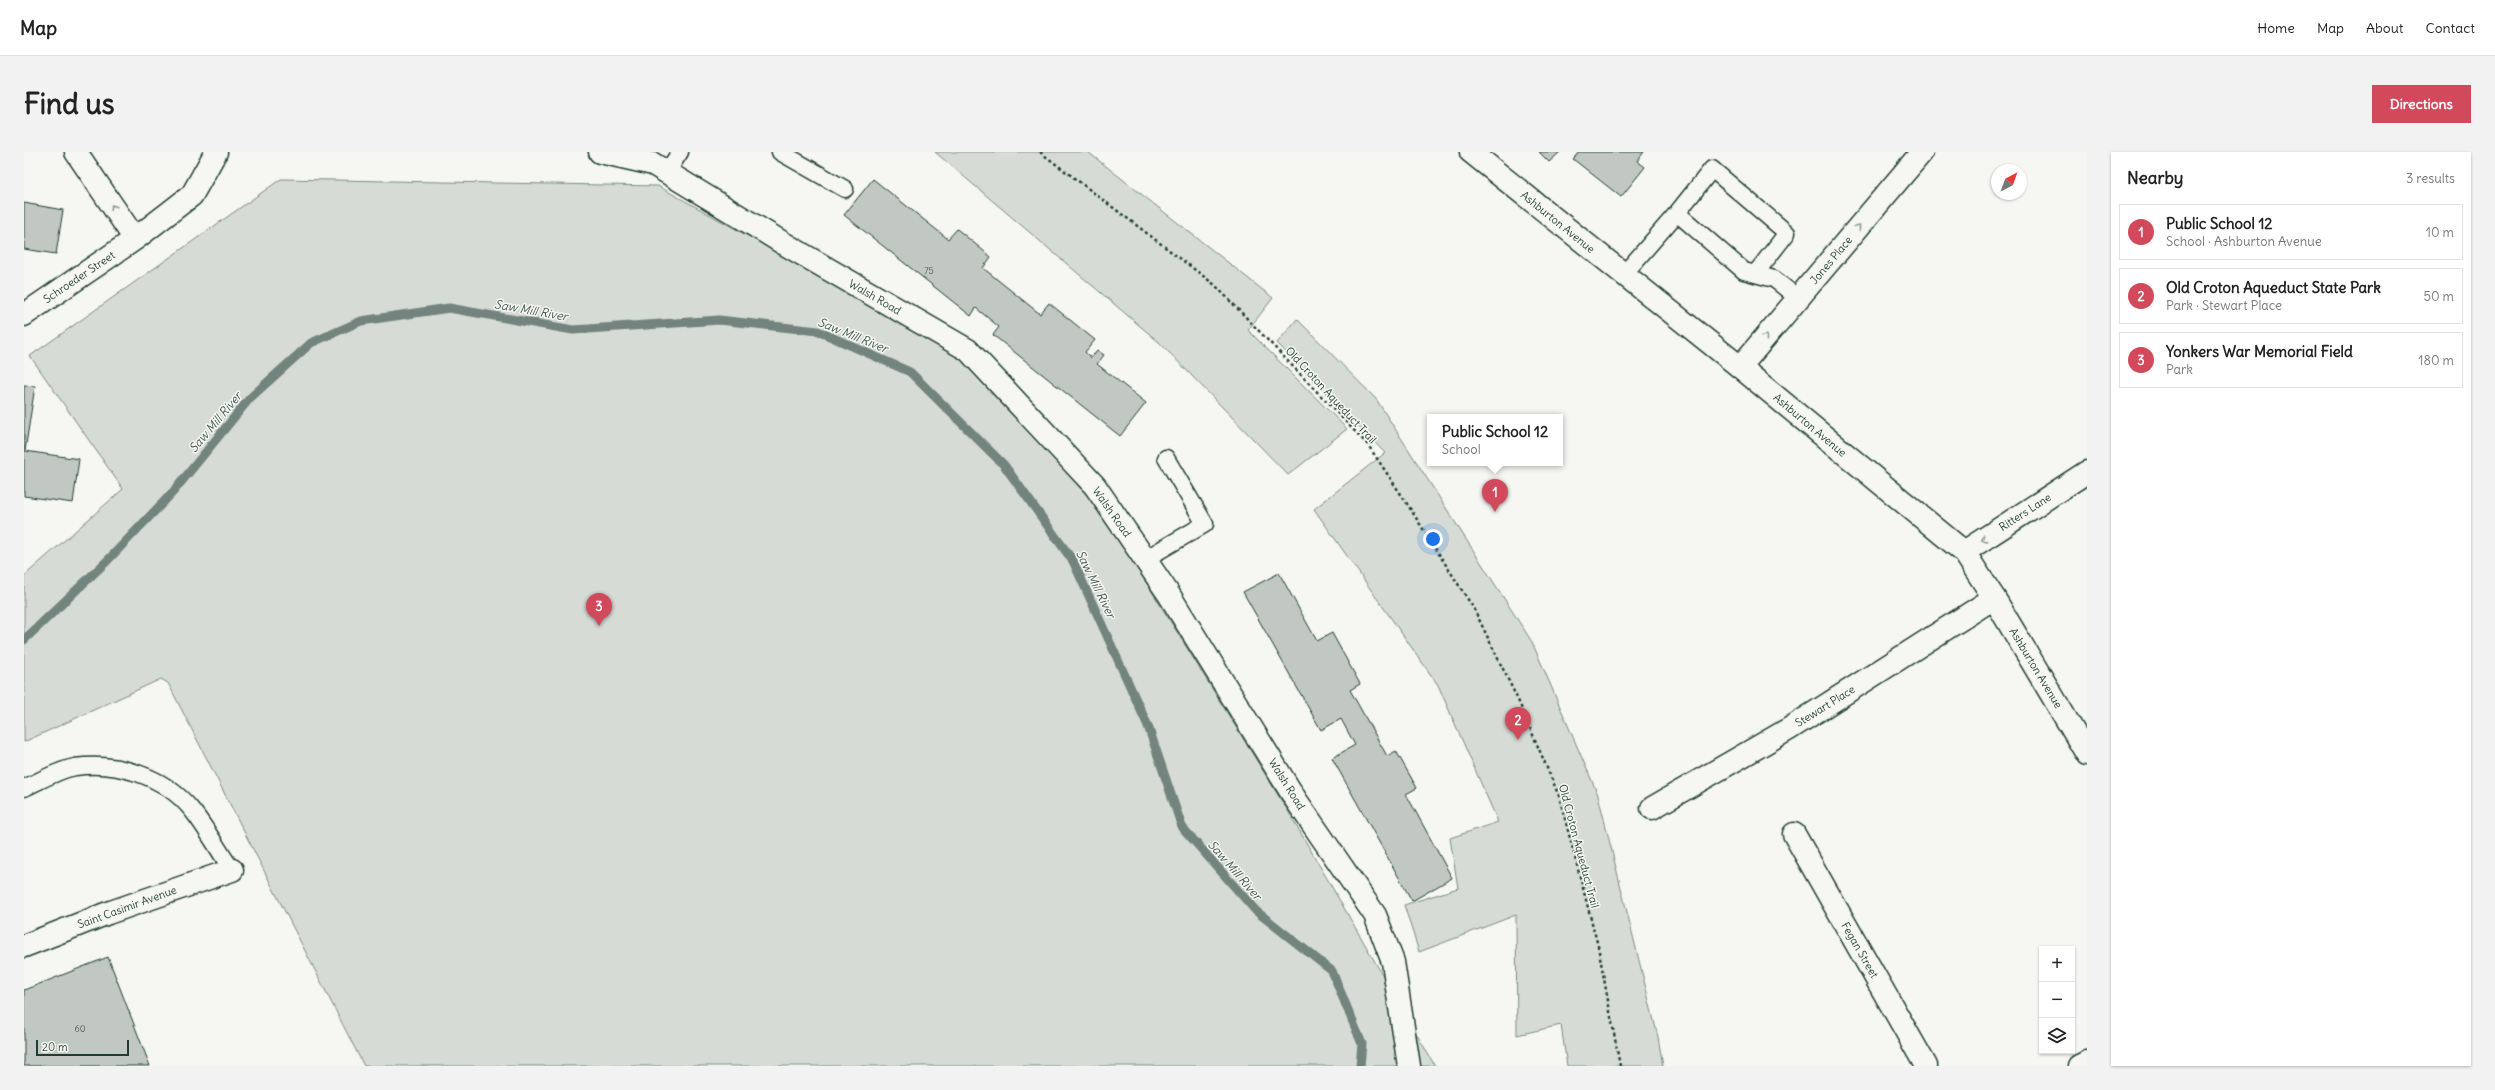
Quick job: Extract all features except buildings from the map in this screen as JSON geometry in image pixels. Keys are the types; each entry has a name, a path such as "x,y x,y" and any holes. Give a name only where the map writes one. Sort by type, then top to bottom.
{"street":[{"path":"76,152 135,239"},
{"name":"Schroeder Street","path":"24,315 135,239 192,195 216,152"},
{"name":"Walsh Road","path":"600,152 653,164 783,243 968,350 1095,486 1145,559 1296,800 1375,915 1393,962 1409,1066"},
{"name":"Ashburton Avenue","path":"1471,152 1740,367 1964,552 1994,598 2087,754"},
{"name":"Jones Place","path":"1740,367 1922,152"},
{"name":"Ritters Lane","path":"1964,552 2087,472"},
{"name":"Stewart Place","path":"1652,808 1789,729 1994,598"},
{"name":"Fegan Street","path":"1794,834 1926,1066"},
{"name":"Saint Casimir Avenue","path":"24,946 108,913 232,870"},
{"path":"2080,1066 2087,1062"}],"lane":[{"path":"667,172 680,152"},
{"path":"780,152 845,189"},
{"path":"1624,274 1712,169 1787,233 1755,274"},
{"path":"1677,212 1744,271 1774,279 1798,298"},
{"path":"1145,559 1205,524 1166,458"},
{"path":"24,788 74,767 104,765 134,772 162,783 191,808 232,870"}],"path":[{"name":"Old Croton Aqueduct Trail","path":"1040,152 1215,285 1368,445 1474,609 1518,700 1559,796 1598,946 1620,1066"}],"shaded area":[{"path":"935,152 1088,152 1273,298 1248,330 1347,429 1288,475 1160,343"},
{"path":"281,179 658,186 965,356 1105,516 1291,816 1435,1066 364,1066 168,683 161,679 24,742 24,576 123,489 30,356"},
{"path":"1297,319 1376,399 1532,642 1598,795 1658,1037 1663,1066 1567,1066 1561,1025 1517,1035 1516,915 1419,952 1404,905 1458,888 1450,838 1498,822 1438,685 1314,509 1385,453 1277,343"}],"waterway":[{"name":"Saw Mill River","path":"24,640 108,560 173,492 250,398 311,343 361,321 449,308 573,330 719,320 818,331 910,372 1004,465 1073,561 1148,726 1182,827 1256,911 1332,971 1362,1044 1360,1066"}],"place":[{"name":"Public School 12","path":"1495,512"},
{"name":"Yonkers War Memorial Field","path":"599,626"},
{"name":"Old Croton Aqueduct State Park","path":"1518,740"}]}
